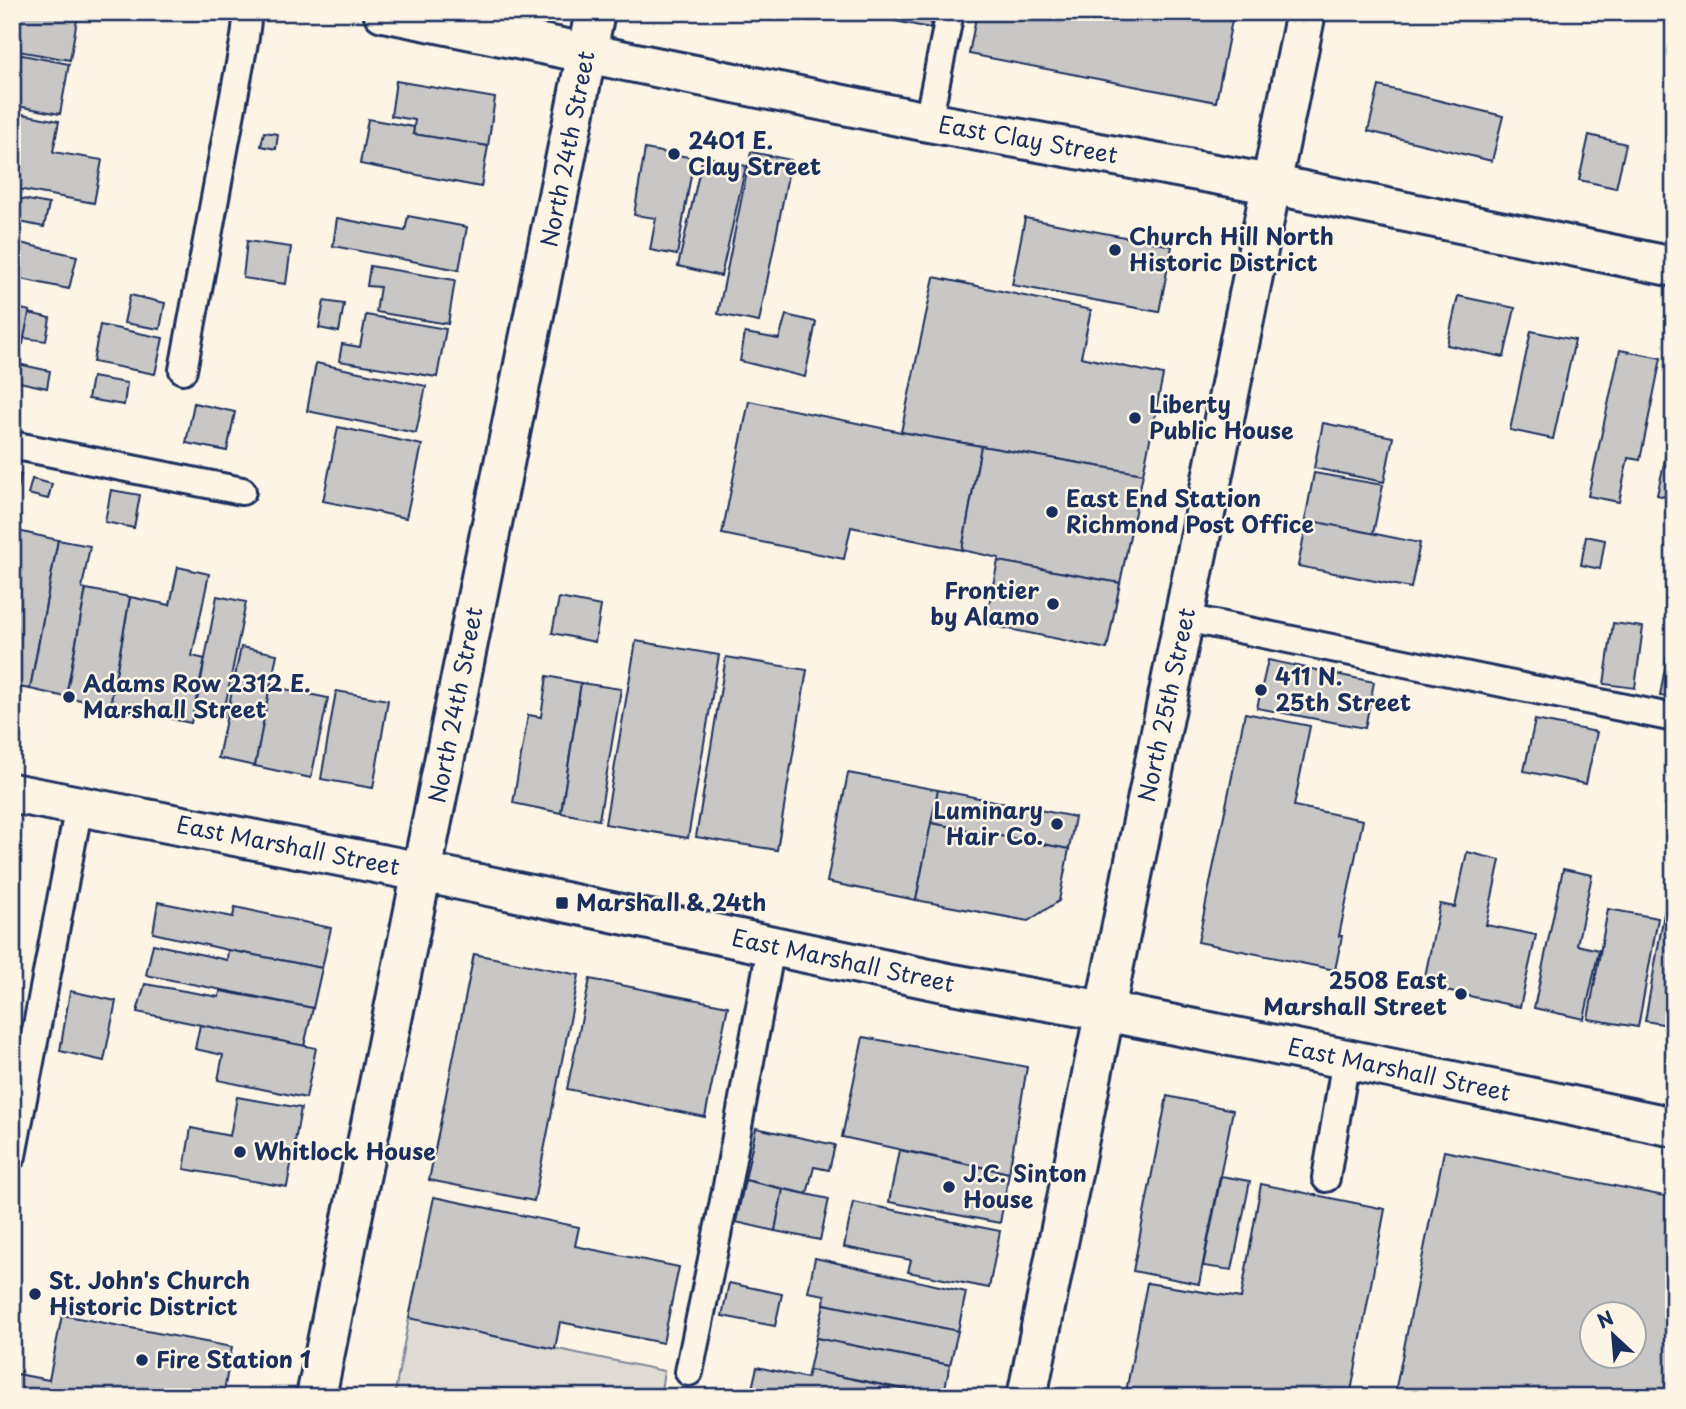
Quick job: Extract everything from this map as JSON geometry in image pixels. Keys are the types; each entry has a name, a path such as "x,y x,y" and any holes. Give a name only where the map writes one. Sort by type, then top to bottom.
{"street":[{"name":"East Clay Street","path":"383,12 928,122 1270,184 1674,267"},
{"name":"North 24th Street","path":"316,1397 595,12"},
{"name":"North 25th Street","path":"1027,1397 1306,12"},
{"name":"East Marshall Street","path":"12,793 422,872 771,947 1346,1059 1674,1127"}],"lane":[{"path":"183,370 248,12"},
{"path":"928,122 950,12"},
{"path":"12,445 242,491"},
{"path":"1185,618 1674,718"},
{"path":"12,1156 79,806"},
{"path":"690,1372 771,947"},
{"path":"1326,1178 1346,1059"}],"shaded area":[{"path":"409,1318 664,1371 660,1397 394,1397"}],"building":[{"path":"12,12 78,14 70,60 12,50"},
{"path":"850,12 891,12 890,20"},
{"path":"891,12 933,12 930,28 890,20"},
{"path":"977,12 1193,12 1232,20 1216,102 969,54"},
{"path":"12,53 69,64 60,114 12,105"},
{"path":"396,81 495,98 488,146 413,134 415,120 391,116"},
{"path":"1379,86 1503,116 1492,161 1368,131"},
{"path":"12,112 59,121 53,152 102,160 94,203 12,188"},
{"path":"368,119 414,127 413,134 488,146 481,187 360,164"},
{"path":"264,132 278,134 276,149 261,146"},
{"path":"1589,135 1626,144 1616,188 1579,180"},
{"path":"645,149 694,158 677,255 650,250 656,218 634,215"},
{"path":"751,152 791,160 759,322 718,314"},
{"path":"703,156 746,166 721,276 678,266"},
{"path":"12,197 49,204 44,227 15,221 12,234"},
{"path":"408,216 467,227 459,270 333,246 337,218 405,231"},
{"path":"1025,218 1172,246 1159,312 1012,285"},
{"path":"247,241 291,247 286,284 243,278"},
{"path":"20,243 77,256 69,289 12,277"},
{"path":"370,266 455,280 448,324 376,312 380,287 367,286"},
{"path":"934,277 1091,310 1081,357 1163,375 1143,474 901,432"},
{"path":"130,295 165,303 160,329 124,323"},
{"path":"1458,296 1515,308 1504,357 1447,345"},
{"path":"324,301 344,304 339,332 319,328"},
{"path":"12,307 30,311 23,344 12,342"},
{"path":"29,313 50,318 46,341 24,338"},
{"path":"366,315 446,329 437,377 339,361 342,344 360,347"},
{"path":"786,315 816,322 805,377 740,361 745,333 779,339"},
{"path":"100,325 163,338 155,374 93,362"},
{"path":"1531,331 1575,340 1553,439 1510,430"},
{"path":"1620,350 1661,358 1640,460 1628,458 1619,502 1588,496"},
{"path":"12,363 18,364 12,394"},
{"path":"316,363 426,386 416,433 307,411"},
{"path":"18,364 50,371 47,388 15,381"},
{"path":"92,377 127,383 124,405 88,399"},
{"path":"749,401 981,446 962,550 851,527 844,559 722,534"},
{"path":"194,403 235,412 227,451 186,443"},
{"path":"1674,419 1674,499 1657,495"},
{"path":"1323,423 1393,437 1384,482 1314,468"},
{"path":"338,427 422,445 406,518 323,501"},
{"name":"East End Station Richmond Post Office","path":"981,446 1143,474 1120,583 998,561 999,558 962,550"},
{"path":"12,473 21,475 12,515"},
{"path":"1314,473 1383,485 1373,534 1305,520"},
{"path":"32,479 52,484 48,499 28,494"},
{"path":"111,490 140,495 134,528 105,522"},
{"path":"1307,520 1420,543 1411,588 1298,566"},
{"path":"18,531 58,540 30,689 12,686 12,559"},
{"path":"1586,536 1605,540 1600,569 1581,565"},
{"path":"58,540 90,546 82,588 86,589 66,697 30,689"},
{"name":"Frontier by Alamo","path":"998,561 1120,583 1107,649 985,624"},
{"path":"178,567 209,574 192,656 205,659 191,723 110,706 130,597 170,605"},
{"path":"86,589 130,597 110,706 66,697"},
{"path":"217,596 246,602 223,717 195,711"},
{"path":"559,598 601,606 595,642 552,633"},
{"path":"1613,623 1643,627 1635,688 1604,684"},
{"path":"636,641 719,655 688,838 605,824"},
{"path":"241,647 277,654 255,766 218,758"},
{"path":"1668,650 1674,652 1674,698 1660,696"},
{"path":"726,657 807,670 777,850 696,837"},
{"path":"1268,660 1374,682 1365,728 1257,708"},
{"path":"547,676 581,683 561,813 513,803 528,715 541,717"},
{"path":"581,683 621,689 599,820 561,813"},
{"path":"270,686 328,698 311,778 255,766"},
{"path":"336,691 388,700 373,788 321,779"},
{"path":"1245,713 1310,726 1294,806 1363,820 1339,936 1342,936 1335,970 1198,942"},
{"path":"1535,720 1597,732 1586,784 1524,771"},
{"path":"848,773 938,790 916,900 827,882"},
{"path":"938,790 1075,817 1069,849 931,823"},
{"path":"931,823 1069,849 1059,901 1028,921 916,900"},
{"path":"1467,852 1500,860 1486,925 1536,935 1520,1007 1423,986 1440,904 1455,907"},
{"path":"1563,869 1592,875 1577,945 1599,950 1584,1019 1534,1008"},
{"path":"158,902 233,917 235,907 331,928 322,968 153,933"},
{"path":"1665,908 1674,910 1674,1026 1645,1021"},
{"path":"1608,909 1658,918 1638,1027 1588,1019"},
{"path":"153,944 227,960 228,950 322,968 313,1008 146,975"},
{"path":"474,954 579,975 534,1201 429,1180"},
{"path":"590,979 728,1006 705,1117 567,1089"},
{"path":"145,984 219,997 220,991 313,1008 304,1046 137,1012"},
{"path":"70,991 116,1001 104,1061 60,1051"},
{"path":"200,1025 316,1048 306,1098 218,1080 223,1055 195,1049"},
{"path":"863,1037 1027,1067 1009,1173 842,1137"},
{"path":"1167,1096 1233,1110 1199,1284 1133,1271"},
{"name":"Whitlock House","path":"237,1097 301,1108 287,1187 184,1169 191,1128 230,1136"},
{"path":"756,1128 835,1145 829,1170 814,1167 807,1194 745,1180"},
{"name":"J.C. Sinton House","path":"899,1150 1009,1173 1000,1223 889,1202"},
{"path":"1444,1151 1674,1198 1674,1397 1394,1397"},
{"path":"1221,1176 1250,1181 1232,1270 1203,1266"},
{"path":"745,1180 783,1189 775,1231 736,1222"},
{"path":"1261,1184 1385,1209 1350,1397 1125,1397 1147,1283 1241,1298"},
{"path":"783,1189 829,1199 820,1240 775,1231"},
{"path":"434,1197 579,1227 575,1246 679,1267 663,1343 560,1322 555,1349 409,1318"},
{"path":"853,1202 1000,1231 989,1288 908,1272 911,1260 844,1247"},
{"path":"815,1258 966,1292 958,1331 824,1304 825,1295 808,1292"},
{"path":"729,1283 782,1294 775,1326 722,1316"},
{"path":"824,1304 958,1331 950,1365 816,1338"},
{"name":"Fire Station 1","path":"62,1315 232,1347 223,1397 12,1397 12,1373 49,1380"},
{"path":"816,1338 950,1365 943,1397 809,1370"},
{"path":"757,1367 807,1378 809,1370 940,1397 750,1397"}],"place":[{"name":"2401 E. Clay Street","path":"674,154"},
{"name":"Church Hill North Historic District","path":"1115,250"},
{"name":"Liberty Public House","path":"1135,418"},
{"name":"East End Station Richmond Post Office","path":"1052,512"},
{"name":"Frontier by Alamo","path":"1053,604"},
{"name":"411 N. 25th Street","path":"1261,690"},
{"name":"Adams Row 2312 E. Marshall Street","path":"69,697"},
{"name":"Luminary Hair Co.","path":"1057,824"},
{"name":"Marshall & 24th","path":"562,903"},
{"name":"2508 East Marshall Street","path":"1461,994"},
{"name":"Whitlock House","path":"240,1152"},
{"name":"J.C. Sinton House","path":"949,1187"},
{"name":"St. John's Church Historic District","path":"35,1294"},
{"name":"Fire Station 1","path":"142,1360"}]}
